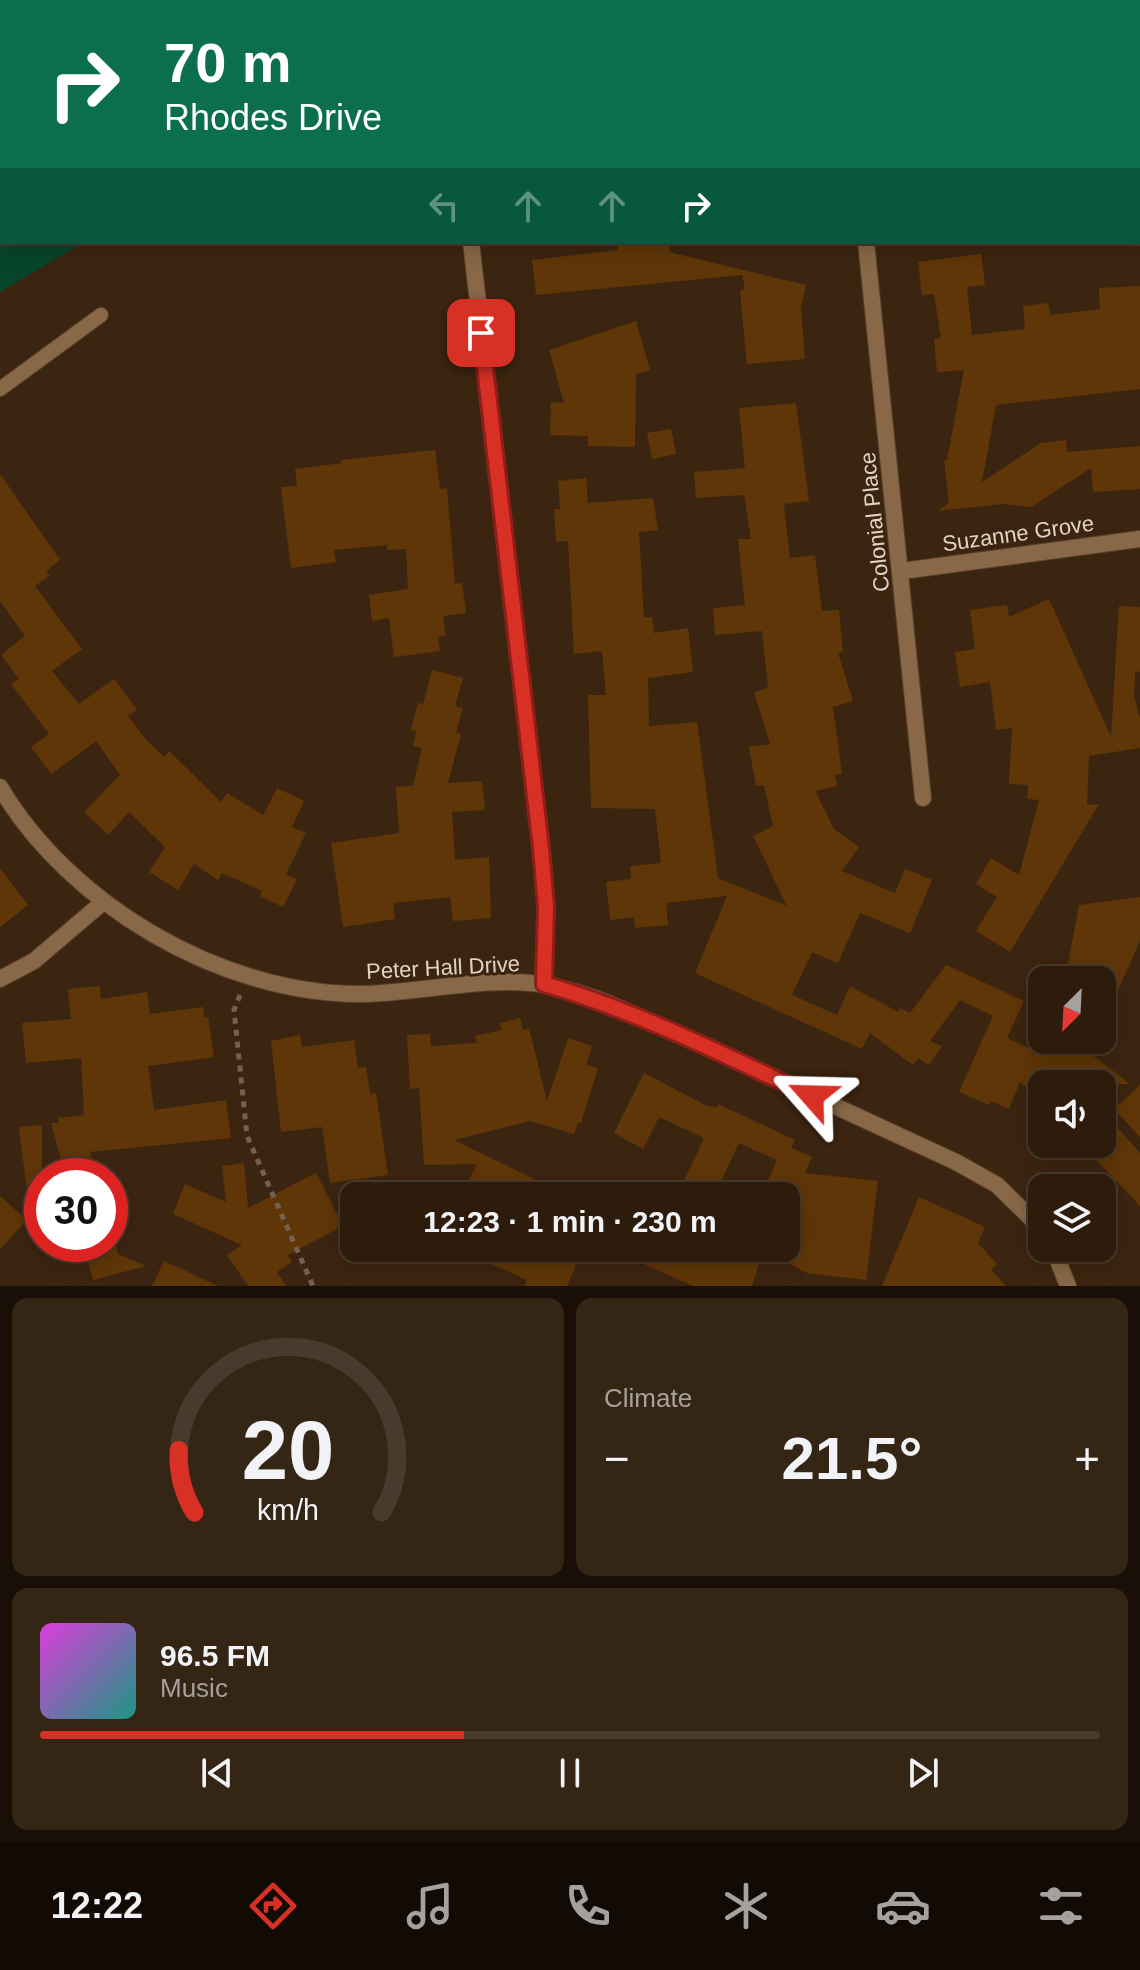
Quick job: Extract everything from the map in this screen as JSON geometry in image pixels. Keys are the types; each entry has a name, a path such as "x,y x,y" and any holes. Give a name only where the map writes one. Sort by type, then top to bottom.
{"street":[{"path":"471,244 541,848 546,907 544,984"},
{"name":"Colonial Place","path":"866,244 923,798"},
{"name":"Suzanne Grove","path":"902,571 1140,539"},
{"name":"Peter Hall Drive","path":"0,787 42,843 102,903 132,922 247,975 307,988 358,994 544,984 586,996 653,1023 956,1162 997,1185 1028,1215"},
{"path":"0,979 34,961 102,903"},
{"path":"1059,1262 1068,1286"}],"lane":[{"path":"0,389 101,315"}],"path":[{"path":"247,975 234,1010 247,1136 313,1286"}],"green space":[{"path":"0,244 81,244 0,292"}],"building":[{"path":"617,244 670,244 669,252 806,285 801,308 805,359 747,364 740,291 745,289 742,275 536,295 532,260 618,250"},
{"path":"981,254 985,285 967,287 972,335 1025,329 1023,306 1048,303 1050,315 1100,309 1099,288 1140,286 1140,389 996,405 982,482 1041,443 1066,440 1067,452 1140,446 1140,489 1093,492 1091,468 1031,507 1002,504 937,511 949,503 944,460 947,460 964,370 937,372 934,339 941,338 934,294 922,295 918,262"},
{"path":"636,321 650,370 636,374 635,447 588,446 588,436 550,435 551,402 564,403 549,350"},
{"path":"796,403 809,501 784,504 790,558 815,555 822,611 839,610 843,652 838,653 853,701 833,707 842,774 835,775 837,786 815,791 834,829 859,847 842,871 895,893 905,869 932,880 910,933 860,913 838,963 812,952 792,995 837,1015 850,986 898,1012 900,1008 910,1013 946,965 1024,1001 1007,1038 1028,1048 1028,1054 1091,1054 1112,1070 1028,1070 1028,1088 1020,1082 1009,1109 991,1101 989,1105 959,1092 993,1016 960,1000 930,1041 942,1046 929,1065 918,1058 913,1065 870,1033 862,1049 695,973 727,896 666,903 668,925 635,928 634,917 610,920 606,882 631,879 630,866 661,863 655,809 591,808 588,695 606,695 602,651 574,654 568,541 556,542 554,509 560,509 558,481 586,478 588,503 653,498 658,530 639,532 644,617 652,617 654,633 688,628 693,672 648,678 649,726 697,722 718,878 787,906 753,836 773,826 764,785 756,786 749,747 770,744 754,692 768,688 762,631 715,635 713,608 745,605 738,539 751,539 744,495 696,498 694,472 745,468 739,408"},
{"path":"671,429 676,454 652,459 647,433"},
{"path":"435,450 440,489 447,488 455,584 462,583 466,613 443,616 446,636 438,637 440,651 394,657 389,618 372,621 369,595 408,589 406,549 387,550 387,545 334,550 336,562 291,568 281,487 297,486 295,469 342,463 341,460"},
{"path":"0,474 60,560 46,571 50,575 35,586 82,649 52,671 79,704 114,679 137,710 128,716 146,740 164,757 169,751 221,802 227,793 263,815 277,788 304,801 292,827 306,833 286,874 297,879 283,907 260,896 262,891 222,873 218,880 194,864 178,890 149,872 165,847 129,812 108,835 84,812 120,775 96,741 51,774 31,747 49,734 11,684 19,679 1,655 25,636 0,601"},
{"path":"1049,599 1111,737 1119,606 1140,607 1140,672 1135,671 1134,695 1140,719 1140,748 1089,756 1087,805 1099,804 1010,952 976,931 997,897 976,884 991,858 1019,875 1039,800 1027,799 1028,785 1009,784 1012,728 996,730 990,682 960,687 955,652 975,649 970,610 1007,605 1009,617"},
{"path":"432,670 463,678 455,706 463,708 456,732 461,734 448,783 482,781 485,810 452,812 455,860 489,857 491,918 453,921 450,897 393,903 395,919 343,927 331,843 399,833 396,787 413,786 422,748 413,746 416,731 411,730 418,703 423,704"},
{"path":"0,868 28,905 0,927"},
{"path":"1140,897 1140,941 1116,995 1116,966 1068,966 1079,905"},
{"path":"100,986 101,999 147,992 150,1014 203,1007 204,1018 208,1017 214,1057 148,1066 154,1110 226,1100 231,1138 90,1152 92,1158 61,1158 51,1123 59,1123 58,1118 84,1115 81,1058 26,1063 22,1023 71,1019 68,989"},
{"path":"520,1018 523,1030 529,1028 547,1101 568,1038 592,1046 586,1065 598,1068 581,1123 578,1123 574,1134 530,1121 454,1140 540,1182 468,1182 477,1164 424,1165 419,1088 410,1089 407,1035 430,1034 431,1046 477,1043 475,1036 502,1030 500,1023"},
{"path":"300,1035 302,1047 354,1040 358,1068 366,1067 370,1094 376,1093 388,1175 330,1183 322,1127 281,1132 271,1041"},
{"path":"644,1073 707,1106 717,1108 718,1104 795,1140 791,1148 812,1157 805,1173 878,1181 866,1280 807,1273 786,1262 800,1262 800,1182 767,1182 777,1160 739,1143 721,1182 684,1182 704,1138 659,1117 643,1149 614,1133"},
{"path":"1116,1073 1130,1084 1116,1084"},
{"path":"1140,1085 1140,1137 1116,1111 1116,1107"},
{"path":"42,1125 42,1158 24,1158 24,1167 19,1127"},
{"path":"1116,1126 1140,1153 1140,1206 1116,1181 1116,1174 1110,1174 1095,1158 1116,1158"},
{"path":"244,1163 248,1208 316,1173 340,1220 340,1228 288,1255 292,1262 277,1272 286,1286 248,1286 227,1255 242,1245 173,1214 185,1184 226,1202 222,1166"},
{"path":"0,1196 24,1217 24,1223 0,1249"},
{"path":"919,1197 985,1227 978,1243 997,1264 991,1270 1006,1286 882,1286"},
{"path":"128,1258 146,1266 93,1280 88,1262 128,1262"},
{"path":"164,1261 218,1286 152,1286"},
{"path":"487,1262 569,1262 576,1265 567,1286 525,1286 527,1280"},
{"path":"639,1262 760,1262 752,1286 693,1286"}],"route":[{"path":"481,333 541,848 546,907 544,984 586,996 653,1023 812,1096"}]}
